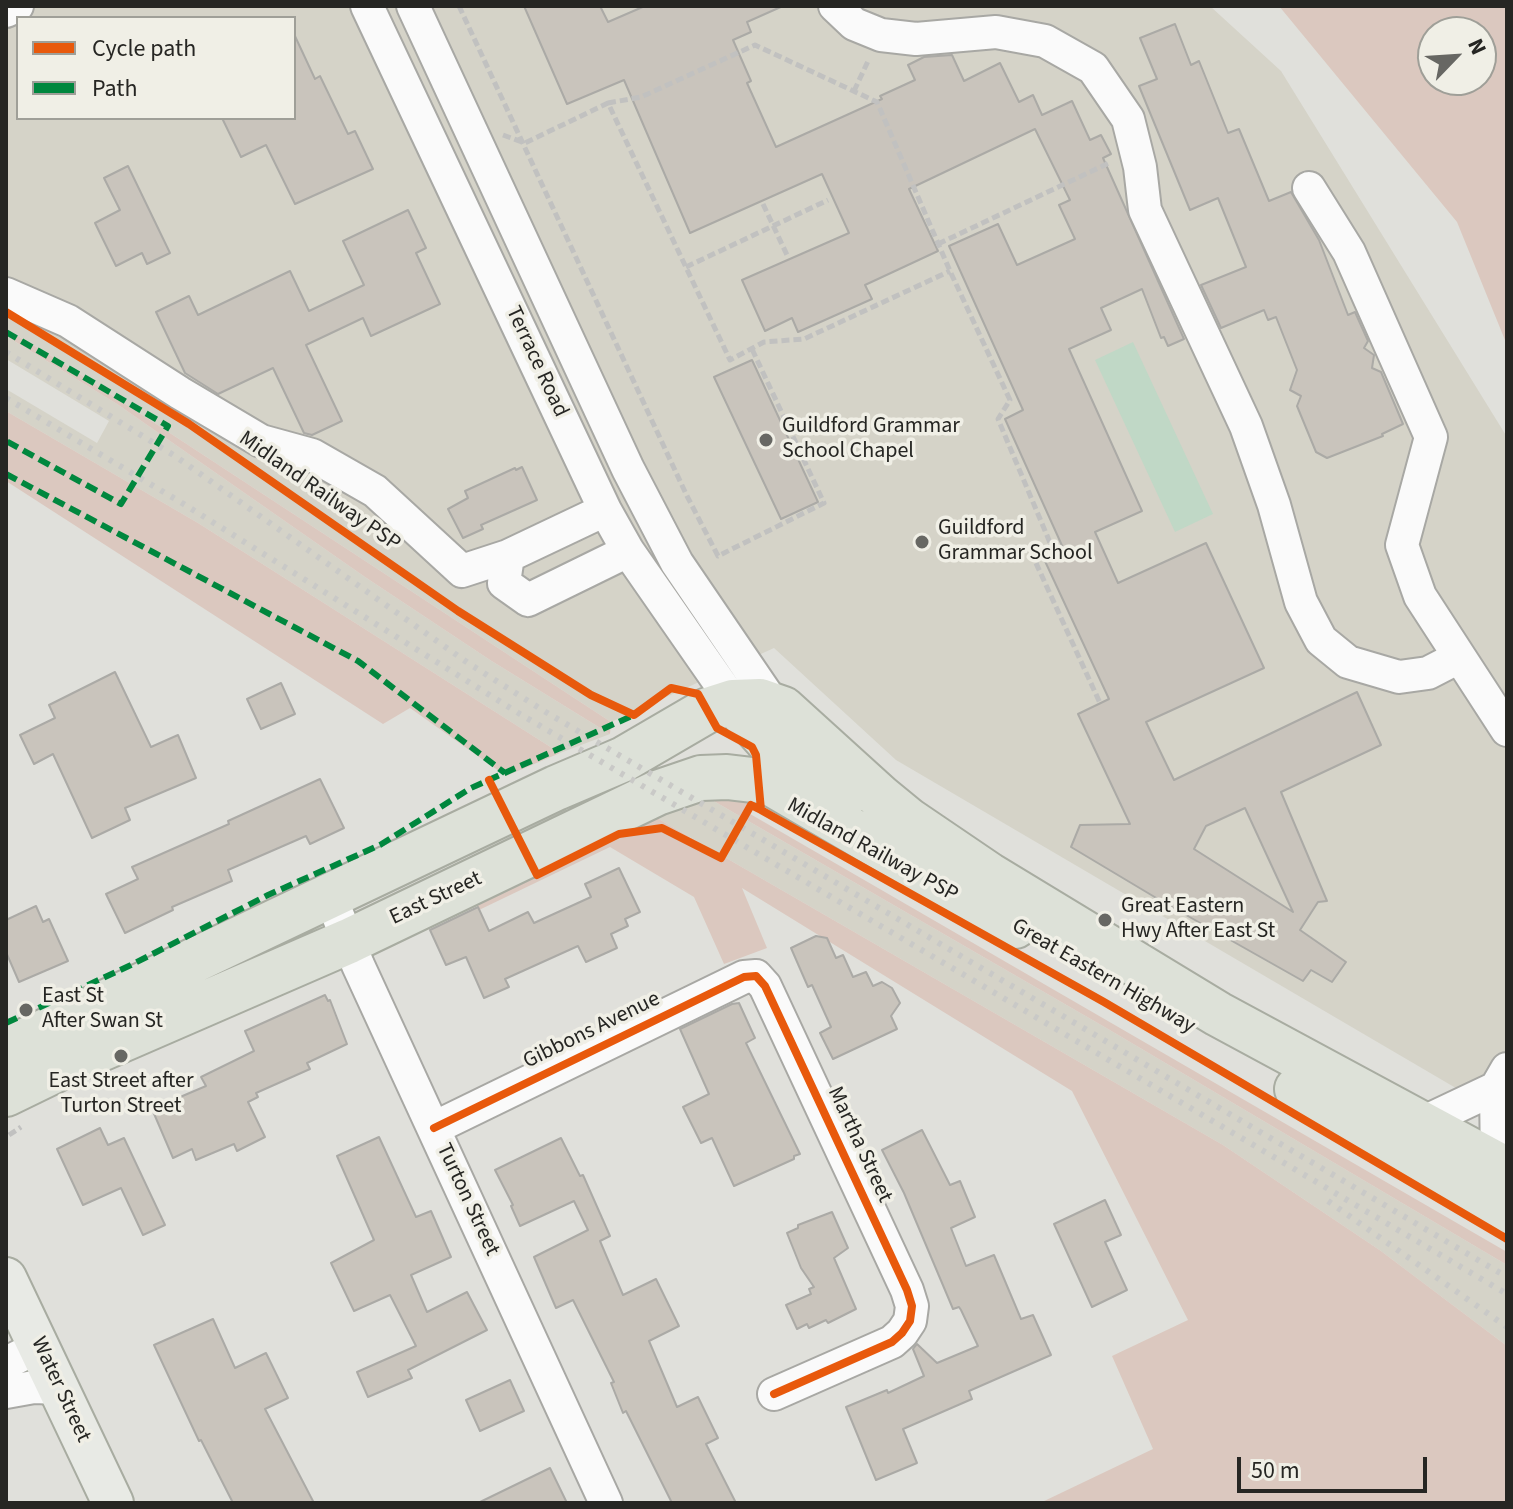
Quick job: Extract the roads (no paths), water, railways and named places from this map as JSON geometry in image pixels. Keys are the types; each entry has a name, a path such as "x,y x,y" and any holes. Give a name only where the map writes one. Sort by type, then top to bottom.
{"highway":[{"path":"6,1050 556,788 624,759 700,713 753,703 768,741 847,800 867,837"},
{"name":"Great Eastern Highway","path":"753,703 795,718 898,813 989,875 1218,1014 1502,1168"},
{"name":"East Street","path":"7,1119 82,1057 349,941 657,793 701,778 727,777 769,782 867,837"},
{"name":"Great Eastern Highway","path":"867,837 1059,952 1507,1211"}],"main road":[{"name":"Water Street","path":"6,1278 23,1354 60,1388 113,1503"}],"street":[{"path":"6,11 17,6"},
{"name":"Terrace Road","path":"367,6 605,510 628,551 753,703"},
{"name":"Terrace Road","path":"413,6 628,469 753,703"},
{"path":"835,6 854,24 881,35 916,39 996,32 1045,41 1093,68 1128,119 1145,210 1246,426 1274,505 1301,602 1321,640 1348,662 1399,677 1428,673 1459,657"},
{"path":"1309,188 1349,252 1431,437 1402,545 1420,596 1507,730"},
{"path":"6,294 68,321 261,441 312,455 375,491 462,571 508,556 605,510"},
{"path":"508,556 504,583 528,600 628,551"},
{"name":"Turton Street","path":"330,896 606,1503"},
{"name":"Gibbons Avenue","path":"434,1128 744,977 756,976 765,986"},
{"name":"Martha Street","path":"765,986 912,1306 910,1321 892,1342 774,1394"},
{"path":"1422,1123 1502,1079 1502,1168"},
{"path":"6,1392 34,1387 60,1388"}],"railway":[{"path":"6,352 175,456 468,663 544,711 1507,1277"},
{"path":"6,398 182,503 520,714 1507,1294"},
{"path":"1328,1201 1507,1327"}],"place":[{"name":"Guildford Grammar School Chapel","path":"766,440"},
{"name":"Guildford Grammar School","path":"922,542"},
{"name":"Great Eastern Hwy After East St","path":"1105,920"},
{"name":"East St After Swan St","path":"26,1010"},
{"name":"East Street after Turton Street","path":"121,1056"}]}
